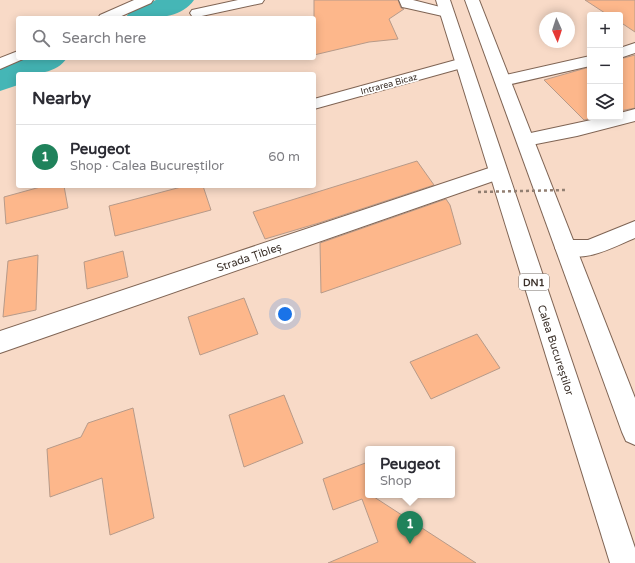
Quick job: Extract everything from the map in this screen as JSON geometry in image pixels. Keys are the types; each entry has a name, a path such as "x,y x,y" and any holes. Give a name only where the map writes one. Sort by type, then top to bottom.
{"main road":[{"path":"110,16 146,0"},
{"path":"406,0 407,4 419,8 445,7"},
{"path":"472,0 635,432"},
{"path":"197,13 248,1"},
{"name":"Calea Bucureștilor","path":"445,7 625,563"},
{"path":"623,52 635,48"},
{"path":"0,64 16,57"},
{"path":"503,81 587,62"},
{"name":"Intrarea Bicaz","path":"316,103 464,63"},
{"path":"526,140 577,130 635,115"},
{"name":"Strada Țibleș","path":"0,342 498,172"},
{"path":"566,248 589,248 635,229"}],"path":[{"path":"478,192 566,190"}],"building":[{"path":"314,0 398,0 401,8 404,9 389,19 398,39 369,42 316,55 316,16 314,16"},
{"path":"585,0 635,0 635,32 623,24 623,12 603,12"},
{"path":"635,55 635,108 623,110 623,84 623,58"},
{"path":"587,68 587,119 584,120 544,80"},
{"path":"417,161 434,185 319,223 265,239 253,212"},
{"path":"37,188 64,188 68,208 6,224 4,197"},
{"path":"177,188 204,188 211,210 115,236 109,206"},
{"path":"446,199 450,205 461,244 321,293 320,243"},
{"path":"123,251 128,277 87,289 84,262"},
{"path":"38,255 36,310 3,317 8,261"},
{"path":"244,298 258,334 200,355 188,317"},
{"path":"477,334 500,368 431,399 410,362"},
{"path":"284,395 303,443 244,467 229,415"},
{"path":"133,408 154,518 110,535 102,478 50,497 47,449 81,437 88,423"},
{"path":"365,463 365,498 376,498 476,563 328,563 378,542 362,499 333,510 323,479"}],"waterway":[{"path":"144,16 180,0"},
{"path":"20,72 47,60"},
{"path":"0,81 16,74"}],"place":[{"name":"Peugeot","path":"410,544"}]}
